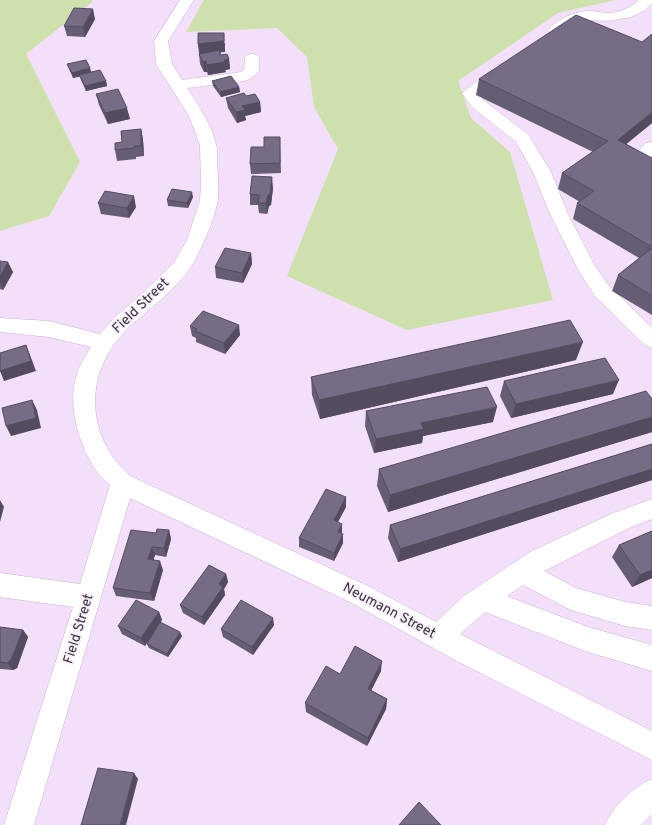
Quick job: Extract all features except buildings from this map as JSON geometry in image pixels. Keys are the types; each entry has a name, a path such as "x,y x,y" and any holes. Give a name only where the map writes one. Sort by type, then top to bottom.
{"street":[{"name":"Field Street","path":"19,825 89,597 122,483 104,463 89,433 85,410 85,388 90,367 104,342 121,323 150,298 180,267 196,240 205,212 210,184 208,145 197,116 164,64 161,41 188,0"},
{"path":"543,38 562,25 574,20 589,15 611,18 628,13 643,5 647,0"},
{"path":"178,85 245,76 251,72 252,58"},
{"path":"512,60 470,93 477,103 523,139 542,172 559,214 587,268 602,291 652,340"},
{"path":"652,147 642,155 652,160"},
{"path":"0,325 49,329 104,342"},
{"name":"Neumann Street","path":"122,483 359,594 438,637 652,746"},
{"path":"438,637 473,605 484,599 539,560 615,523 652,509"},
{"path":"522,572 571,598 625,614 652,618"},
{"path":"0,585 89,597"},
{"path":"484,599 632,654 652,658"},
{"path":"620,825 625,818 652,794"}],"green space":[{"path":"0,0 92,0 92,2 26,54 80,162 49,216 0,231"},
{"path":"204,0 615,0 558,13 458,81 471,118 510,152 553,300 407,330 287,276 338,149 314,107 307,57 277,28 186,32"}]}
